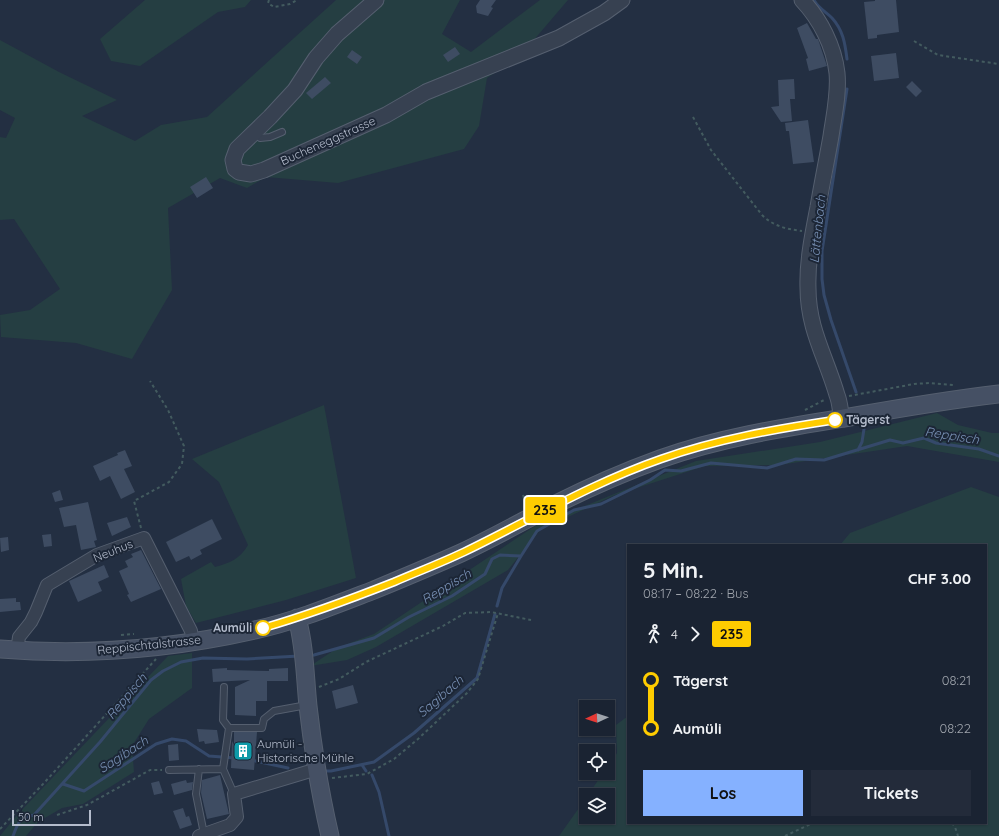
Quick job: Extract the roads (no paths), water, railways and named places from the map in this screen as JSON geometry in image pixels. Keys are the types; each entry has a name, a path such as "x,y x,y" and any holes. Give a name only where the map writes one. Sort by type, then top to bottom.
{"main road":[{"name":"Reppischtalstrasse","path":"0,650 88,651 165,646 256,630 334,606 424,569 463,552 557,503 662,458 713,443 758,433 965,398 999,394"},
{"path":"297,618 304,658 318,774 330,836"}],"street":[{"name":"Bucheneggstrasse","path":"376,0 337,34 316,58 295,90 237,149 234,155 233,164 239,172 251,174 264,170 386,115 426,92 544,45 604,13 622,0"},
{"path":"802,0 824,31 833,55 837,81 836,105 813,233 808,272 808,301 817,343 838,396 842,418"},
{"name":"Neuhus","path":"17,651 19,637 36,612 47,585 97,555 144,538 190,628 193,642"},
{"path":"202,835 230,825 236,817 234,794 318,774"}],"lane":[{"path":"254,133 260,138 270,137 282,132"},
{"path":"224,687 223,720 228,728 223,769 234,794"},
{"path":"228,728 262,728 264,719 274,711 308,698"},
{"path":"199,769 196,794 202,835"},
{"path":"169,770 223,769"}],"waterway":[{"name":"Lättenbach","path":"814,0 839,27 844,42 847,59"},
{"name":"Lättenbach","path":"847,89 822,251 822,279 824,295 831,320 856,392"},
{"name":"Lättenbach","path":"858,450 862,442 864,429"},
{"name":"Reppisch","path":"308,656 374,638 409,617 452,596 485,574 492,559 500,555 521,556 537,531 574,510 601,504 650,480 665,470 681,471 711,463 767,468 796,459 824,460 890,440 903,443 924,438 936,443 979,449 999,456"},
{"name":"Sagibach","path":"497,606 502,588 521,556"},
{"name":"Sagibach","path":"326,771 374,762 414,733 477,678 495,614"},
{"name":"Reppisch","path":"13,836 20,821 34,815 100,742 151,680 163,671 181,662 203,658 247,659 299,656"},
{"name":"Sagibach","path":"63,784 84,791 156,744 172,739 186,741 209,756 235,758"},
{"name":"Sagibach","path":"251,760 288,768"},
{"name":"Sagibach","path":"362,765 366,771"},
{"path":"372,775 379,792 389,836"}],"place":[{"name":"Tägerst","path":"835,420"},
{"name":"Aumüli","path":"263,628"},
{"name":"Aumüli - Historische Mühle","path":"243,751"}]}
